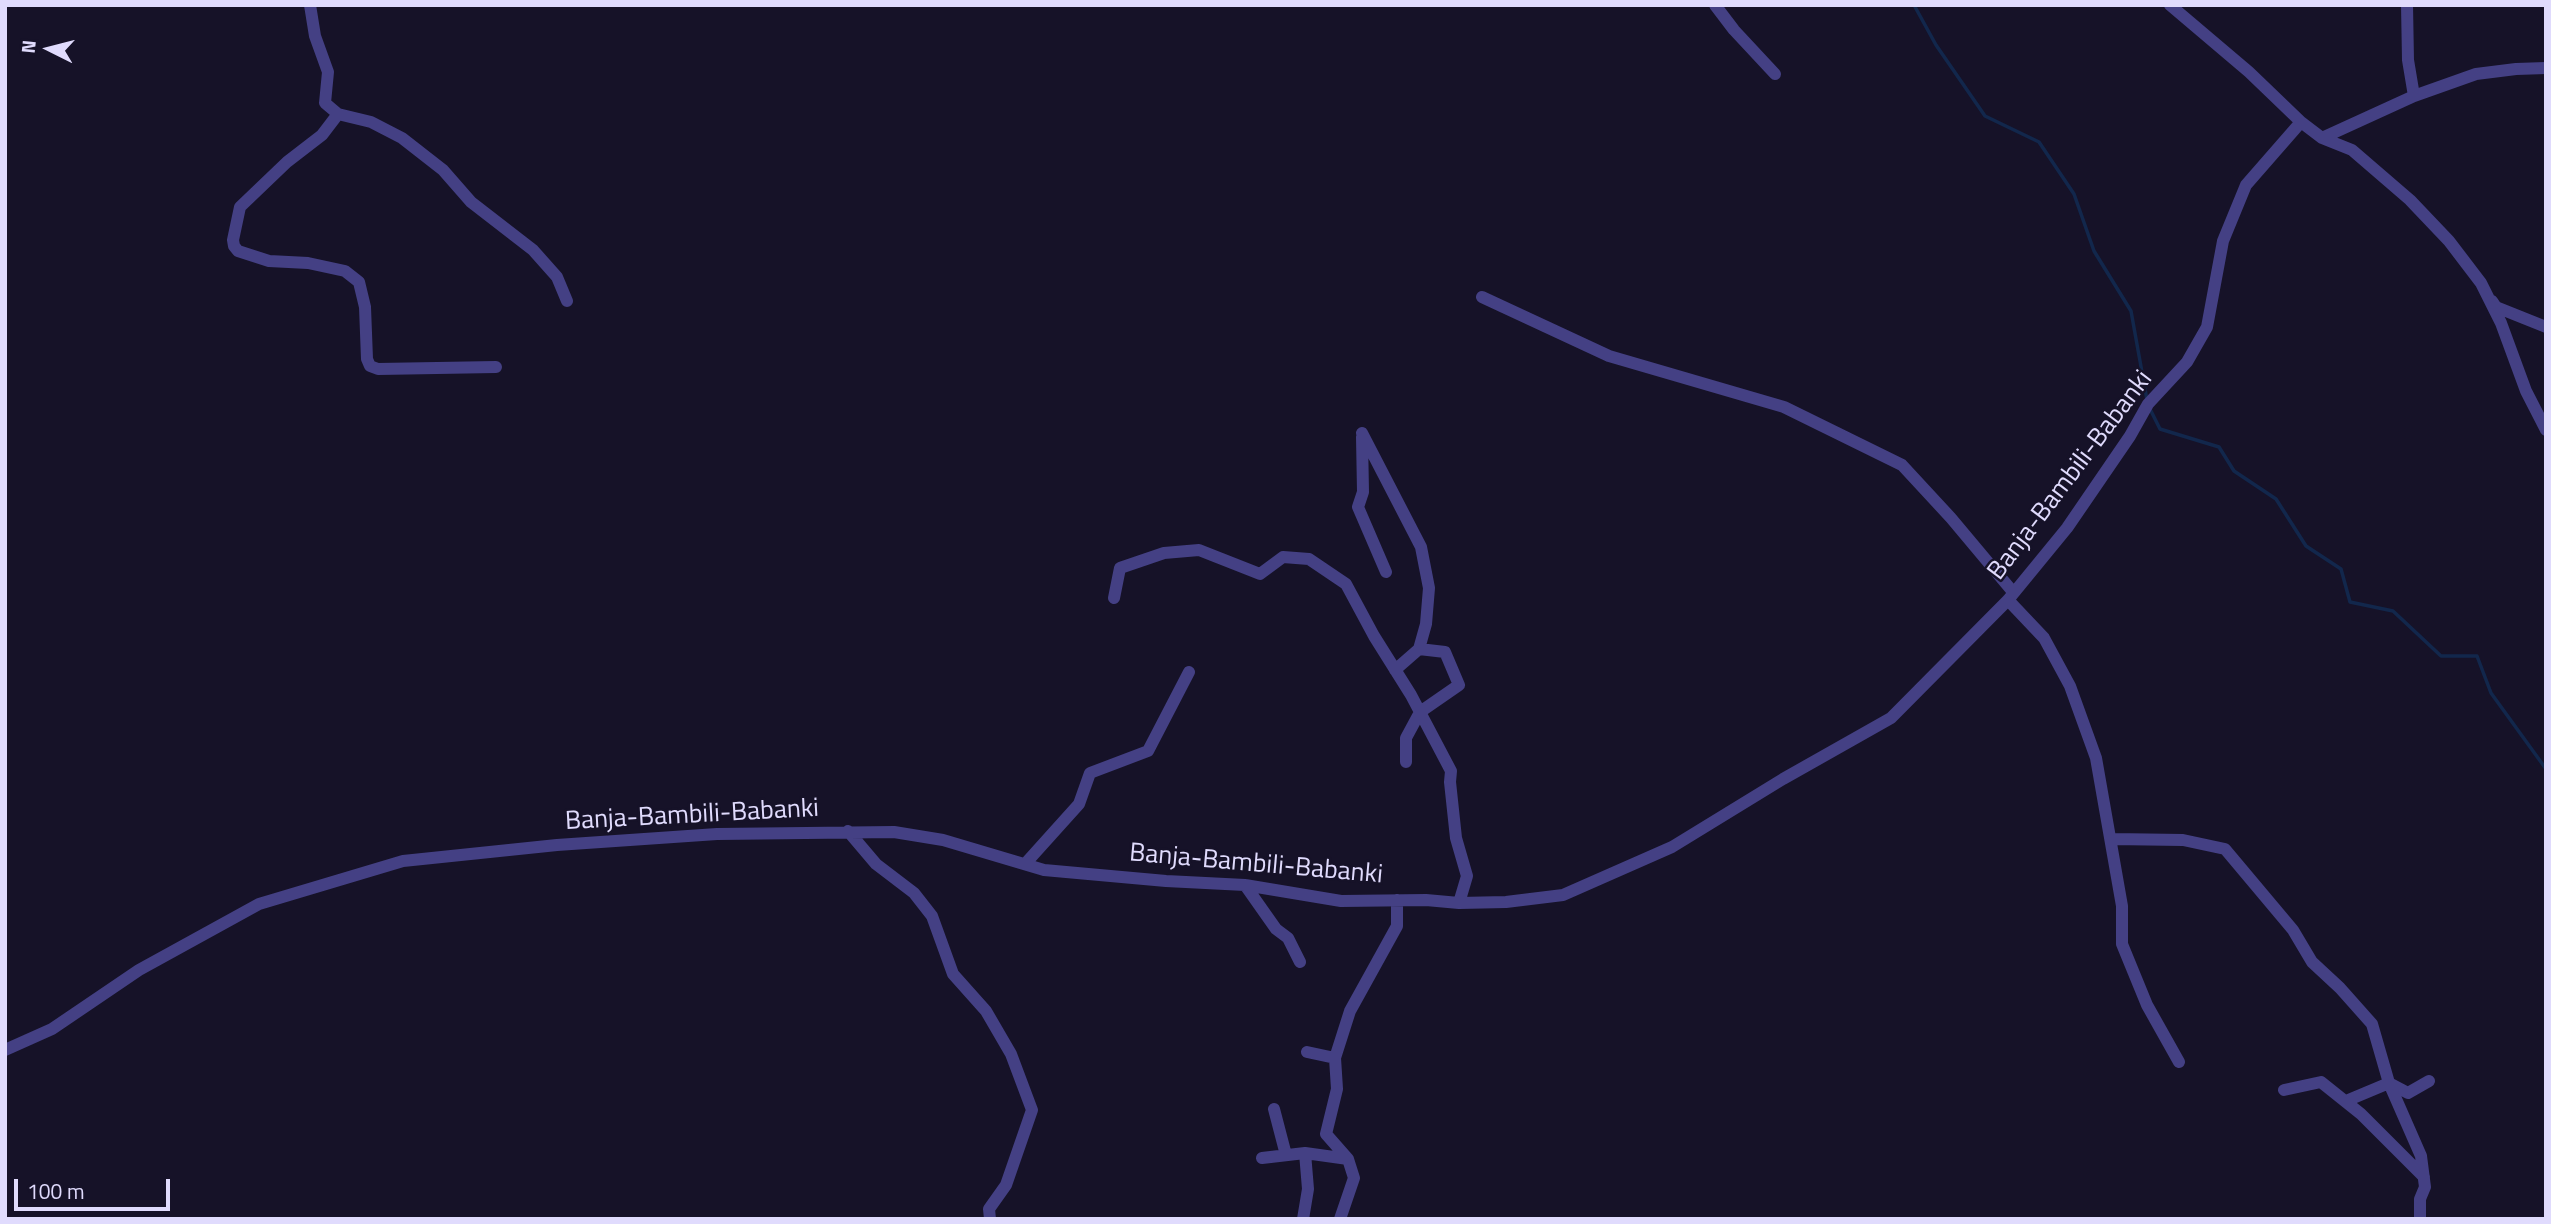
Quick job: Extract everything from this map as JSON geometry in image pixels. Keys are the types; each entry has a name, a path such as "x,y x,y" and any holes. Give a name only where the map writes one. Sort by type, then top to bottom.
{"street":[{"path":"310,5 316,36 328,72 325,103 338,114 371,122 402,138 443,170 471,202 533,250 557,277 567,302"},
{"path":"1715,5 1775,74"},
{"path":"2170,5 2249,72 2301,122 2322,138 2352,150 2410,200 2449,241 2496,307 2546,327"},
{"path":"2407,5 2408,60 2414,96"},
{"path":"2322,138 2414,96 2476,74 2546,68"},
{"path":"338,114 322,135 287,162 240,207 234,246 239,251 268,261 308,263 345,271 359,282 365,307 367,359 370,366 378,369 496,367"},
{"name":"Banja-Bambili-Babanki","path":"5,1050 52,1029 139,970 259,904 403,861 557,845 677,837 894,832 943,840 1044,870 1245,885 1341,901 1506,902 1563,895 1672,847 1783,779 1891,718 2011,596 2067,528 2130,436 2148,404 2187,362 2207,327 2223,241 2246,185 2301,122"},
{"path":"2481,283 2501,323 2526,391 2546,430"},
{"path":"1482,297 1609,356 1784,407 1902,466 1951,518 2044,638 2070,685 2096,758 2122,906 2122,944 2147,1006 2179,1062"},
{"path":"1386,572 1358,507 1363,492 1362,433 1421,547 1429,588 1426,624 1419,649 1395,670"},
{"path":"1114,598 1120,568 1164,553 1199,550 1260,575 1283,557 1309,559 1346,584 1451,771 1456,838 1467,876 1460,903"},
{"path":"1406,762 1406,738 1420,712 1459,685 1445,652 1419,649"},
{"path":"1025,864 1079,804 1090,773 1148,751 1189,672"},
{"path":"848,831 876,864 914,893 932,916 953,974 986,1011 1011,1054 1024,1088 1032,1110 1006,1185 989,1209 990,1219"},
{"path":"2112,839 2183,839 2225,849 2293,929 2312,962 2372,1024 2389,1083 2421,1156 2425,1187 2420,1199 2420,1219"},
{"path":"1245,885 1276,929 1288,937 1300,962"},
{"path":"1340,1219 1354,1178 1348,1159 1326,1134 1337,1089 1335,1058 1350,1011 1397,926 1397,900"},
{"path":"1307,1052 1335,1058"},
{"path":"2389,1083 2408,1093 2429,1081"},
{"path":"2284,1090 2320,1082 2361,1114 2424,1177"},
{"path":"2346,1101 2389,1083"},
{"path":"1274,1109 1286,1155"},
{"path":"1262,1158 1305,1153 1348,1159"},
{"path":"1303,1219 1308,1189 1305,1153"}],"waterway":[{"path":"1914,5 1936,45 1985,116 2039,142 2074,194 2094,251 2131,311 2147,400"},
{"path":"2149,407 2160,429 2219,447 2234,471 2276,499 2306,546 2341,569 2350,602 2393,611 2441,656 2477,656 2491,693 2546,769"}]}
